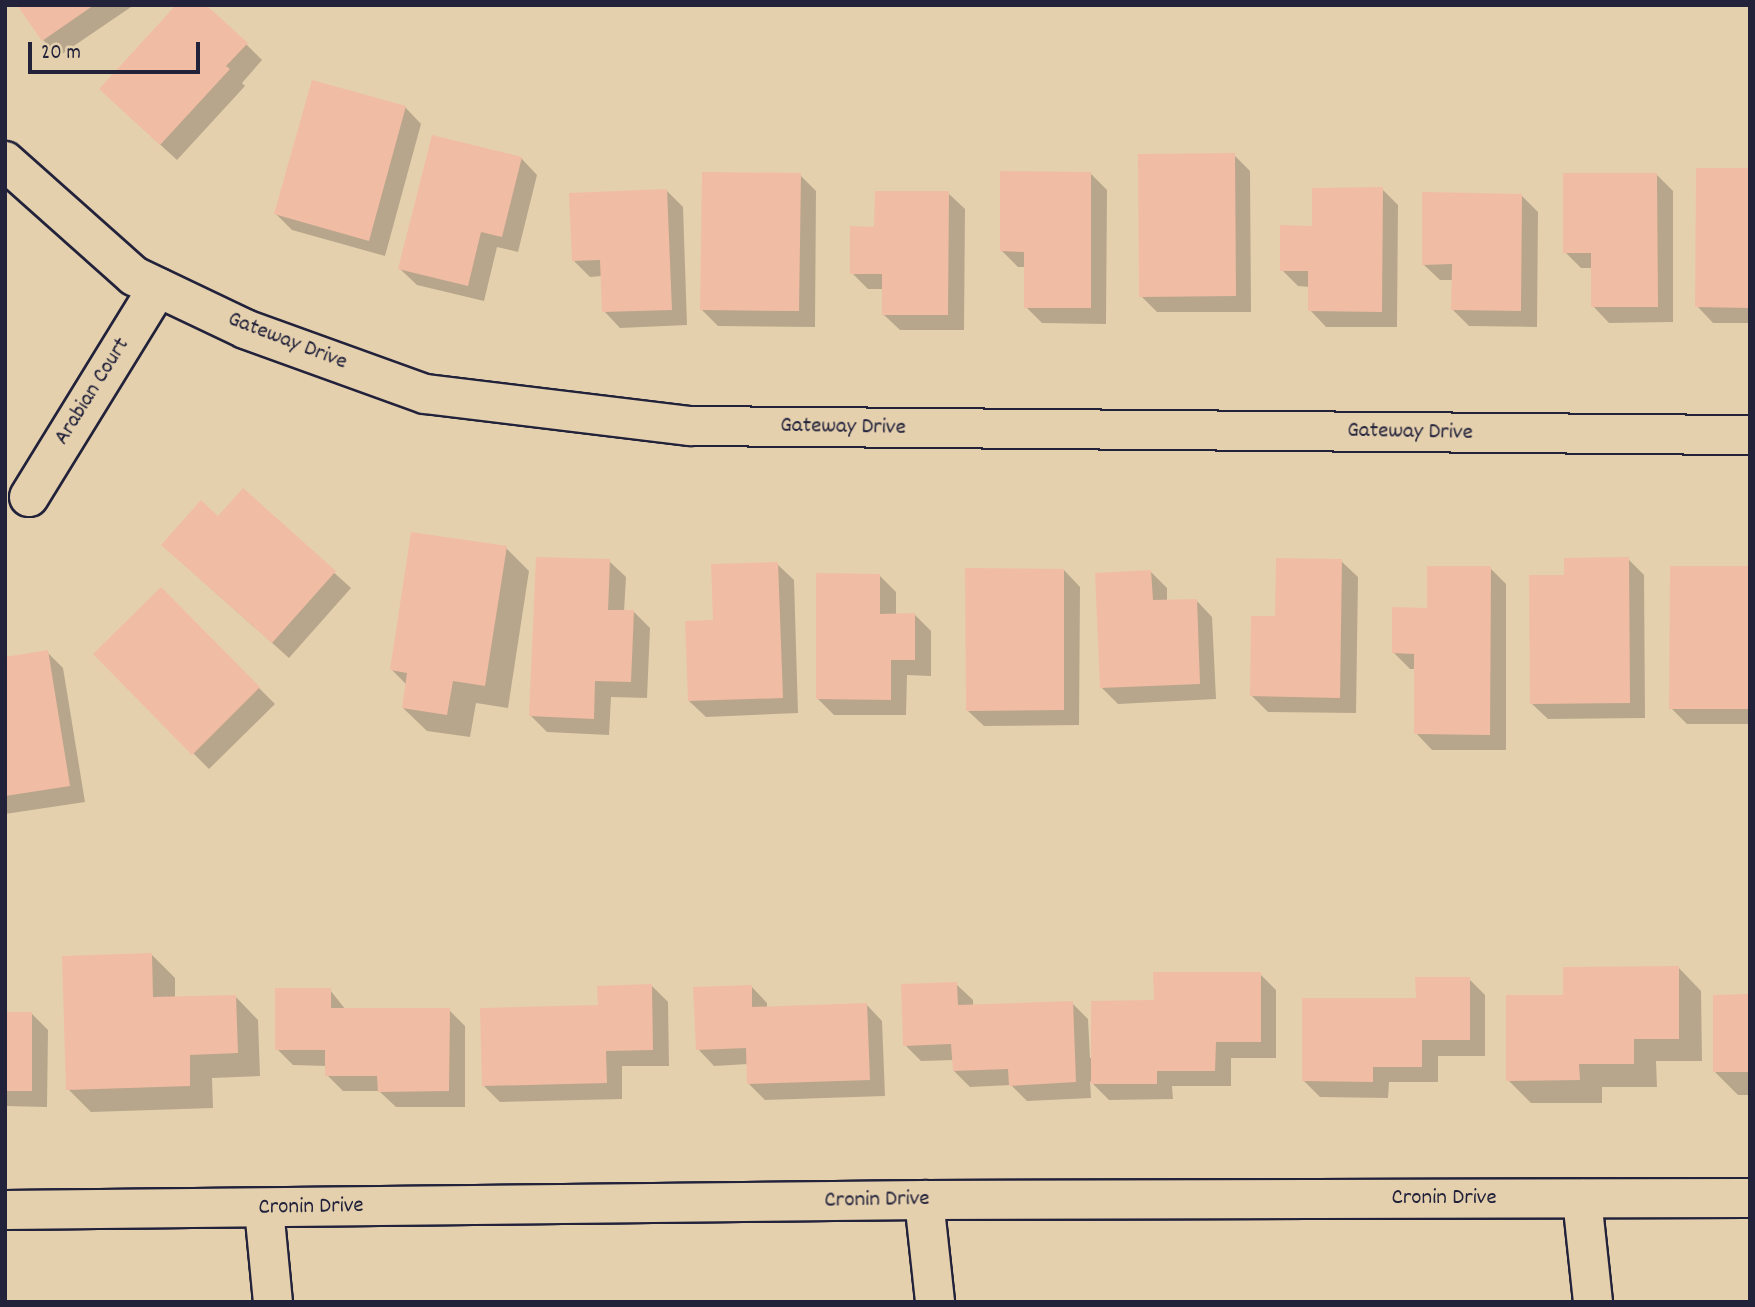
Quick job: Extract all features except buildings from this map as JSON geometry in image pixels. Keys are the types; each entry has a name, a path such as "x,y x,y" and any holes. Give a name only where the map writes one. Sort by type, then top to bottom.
{"street":[{"name":"Gateway Drive","path":"5,161 134,276 245,329 425,394 690,426 1750,435"},
{"name":"Arabian Court","path":"29,496 158,287"},
{"name":"Cronin Drive","path":"5,1210 924,1200 1750,1198"},
{"path":"1582,1199 1593,1302"},
{"path":"924,1200 935,1302"},
{"path":"264,1209 273,1302"}]}
